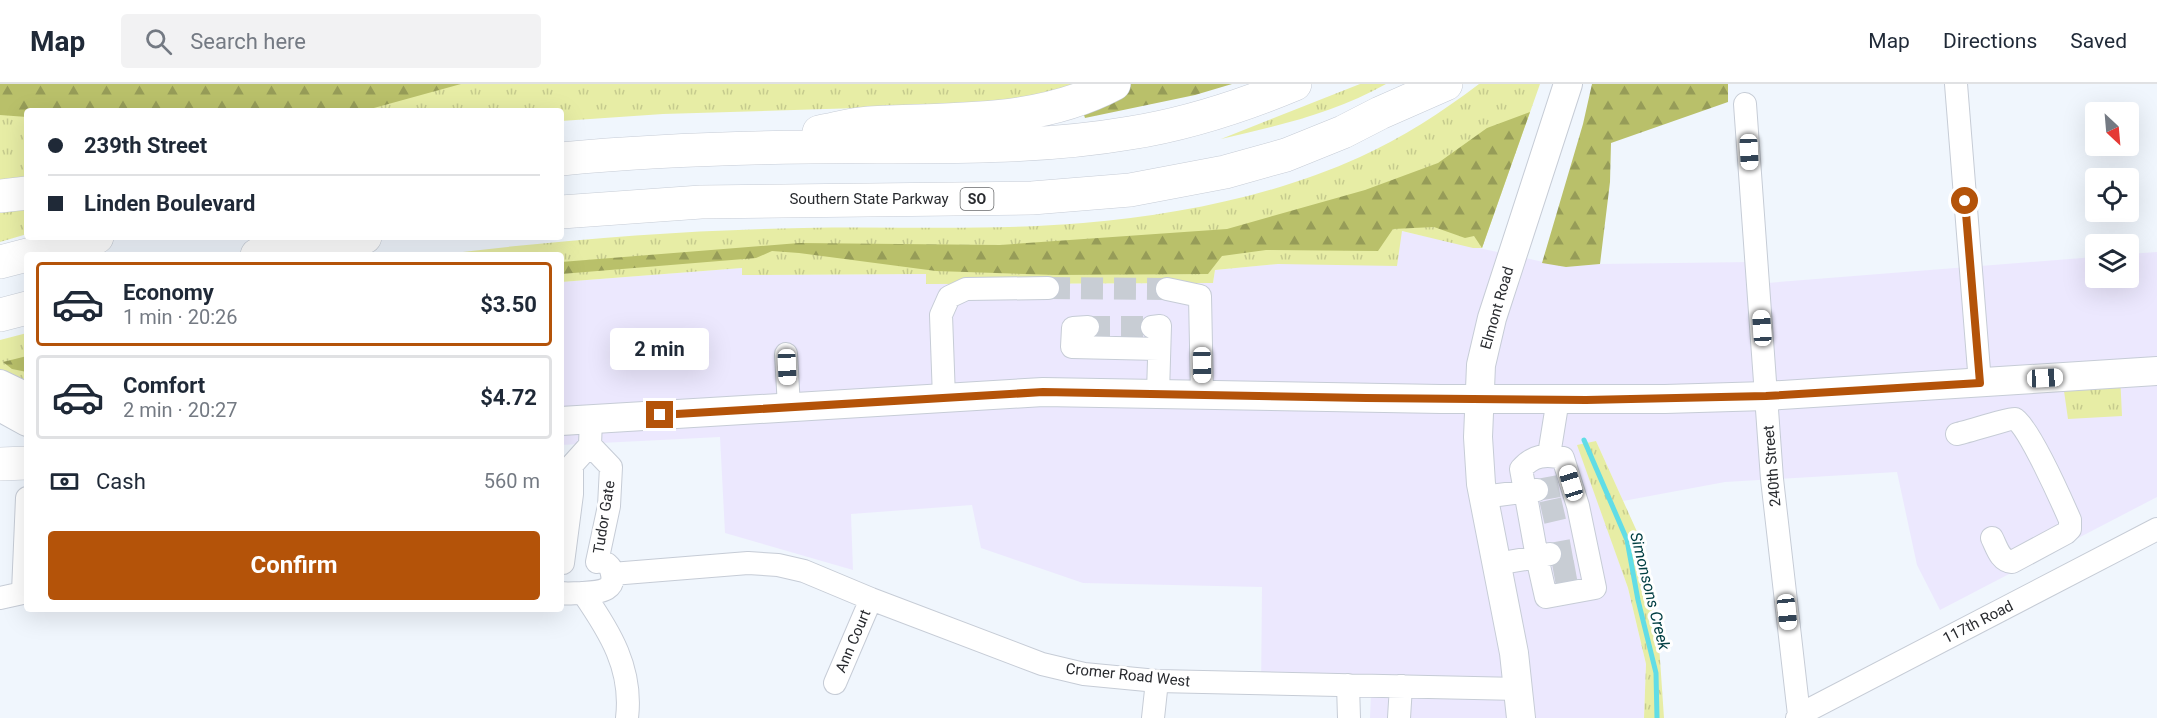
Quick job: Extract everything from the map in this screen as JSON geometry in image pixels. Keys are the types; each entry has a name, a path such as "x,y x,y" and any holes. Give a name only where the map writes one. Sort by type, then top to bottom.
{"highway":[{"path":"738,148 866,123 944,121 1035,112 1076,101 1114,84"},
{"path":"564,159 609,154 738,148 1002,145 1099,137 1131,133 1191,120 1252,101 1295,84"},
{"path":"1380,113 1425,84"},
{"path":"1380,113 1446,84"},
{"name":"Southern State Parkway","path":"564,212 701,202 1032,198 1130,190 1193,179 1258,163 1314,144 1380,113"},
{"path":"564,150 609,154"},
{"path":"0,196 24,193"},
{"path":"39,252 85,240"},
{"path":"275,252 347,240"},
{"path":"0,262 24,256"},
{"path":"0,315 24,309"},
{"path":"0,464 24,463"}],"main road":[{"name":"Elmont Road","path":"1521,718 1514,653 1483,497 1478,436 1481,365 1487,333 1568,84"},
{"path":"564,422 591,432 789,407 1043,392 1480,399 1766,396 2157,371"},
{"path":"0,384 24,396"},
{"path":"0,407 24,420"}],"street":[{"path":"1956,84 1980,383"},
{"name":"240th Street","path":"1745,104 1772,479 1798,716"},
{"path":"944,398 941,315 949,297 966,289 1048,288"},
{"path":"1167,289 1200,296 1202,395"},
{"path":"1088,327 1073,328 1072,347 1159,349"},
{"path":"1152,327 1161,327 1158,393"},
{"path":"786,354 789,407"},
{"path":"1549,455 1558,399"},
{"path":"1957,434 2012,419 2022,424 2070,520 2070,530 2066,533 2012,562 2006,562 2002,558 1992,538"},
{"path":"564,549 572,494 572,465 591,432"},
{"name":"Tudor Gate","path":"591,432 611,467 605,568"},
{"path":"1564,563 1553,511 1531,491 1521,469 1529,459 1549,455 1563,458 1565,485 1553,511 1564,563"},
{"path":"1483,497 1531,491"},
{"name":"117th Road","path":"1798,716 2157,529"},
{"name":"Cromer Road West","path":"564,563 605,568 748,563 778,565 804,571 1042,664 1084,674 1156,681 1519,689"},
{"path":"1496,564 1564,563"},
{"path":"572,593 605,590 610,586 605,568"},
{"path":"0,598 24,592"},
{"path":"572,593 605,628 621,660 628,686 627,718"},
{"name":"Ann Court","path":"835,683 871,599"},
{"path":"1153,718 1156,681"},
{"path":"1348,685 1349,718"},
{"path":"1399,718 1401,686"}],"shaded area":[{"path":"1401,231 1566,267 1600,264 1752,262 1754,284 2085,258 2085,288 2139,288 2139,253 2157,252 2157,497 1940,610 1917,565 1897,472 1725,482 1623,501 1596,441 1578,446 1628,588 1646,664 1644,718 1370,718 1371,694 1261,692 1262,587 1083,583 981,548 972,505 851,514 853,570 725,533 720,437 564,445 564,282 742,268 742,275 926,274 926,284 1213,283 1215,270 1278,264"}],"green space":[{"path":"0,84 1093,84 1055,100 663,114 564,121 564,108 24,108 24,185 0,187"},
{"path":"0,84 461,84 374,108 24,108 24,117 0,115"},
{"path":"1131,84 1232,84 1195,95 1085,118 1082,109"},
{"path":"1360,84 1386,84 1326,111 1221,139"},
{"path":"1479,84 1540,84 1482,248 1473,248 1402,231 1397,266 1278,264 1215,270 1213,283 926,284 926,274 742,275 742,268 564,282 564,252 464,252 665,233 803,228 1013,227 1083,223 1154,215 1224,202 1294,183 1376,150 1436,114"},
{"path":"1592,84 1728,84 1728,102 1611,143 1610,182 1600,264 1566,267 1542,263 1583,124"},
{"path":"1530,112 1482,248 1474,236 1465,238 1434,227 1393,229 1378,251 1266,250 1222,256 1208,274 1056,275 936,271 772,251 756,258 564,274 564,262 799,243 1000,245 1227,229 1365,190 1438,163 1487,128"},
{"path":"24,202 24,235 0,242 0,206"},
{"path":"24,334 24,383 0,372 0,340"},
{"path":"24,357 24,371 12,369 3,362"},
{"path":"2120,374 2122,416 2068,419 2062,377"},
{"path":"1596,441 1639,536 1658,630 1664,718 1644,718 1646,664 1628,588 1577,445"}],"waterway":[{"name":"Simonsons Creek","path":"1584,440 1627,540 1638,600 1656,673 1657,718"}],"tunnel":[{"path":"1048,288 1167,289"},
{"path":"1088,327 1152,327"},
{"path":"1537,490 1559,486"},
{"path":"1542,513 1564,508"},
{"path":"1550,554 1572,550"},
{"path":"1554,575 1576,571"}],"route":[{"path":"660,415 1043,392 1586,400 1766,396 1980,383 1965,201"}]}
